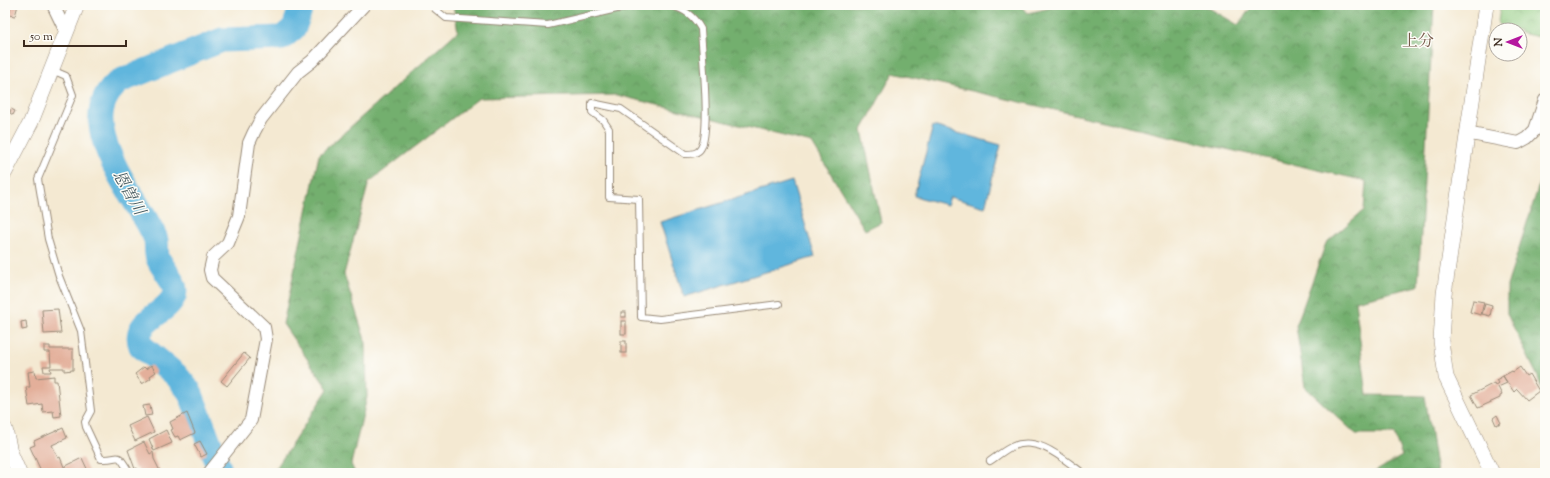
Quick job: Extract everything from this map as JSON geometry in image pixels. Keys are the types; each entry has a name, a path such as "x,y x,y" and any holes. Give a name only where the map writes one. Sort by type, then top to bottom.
{"street":[{"path":"53,5 66,32"},
{"path":"6,167 31,122 77,5"},
{"path":"212,470 250,420 266,339 264,327 212,278 210,270 213,258 228,243 232,236 239,216 249,143 261,119 298,72 312,61 364,5"},
{"path":"1486,5 1466,133 1444,294 1441,341 1446,377 1492,473"},
{"path":"1466,133 1518,143 1535,130 1545,100"},
{"path":"5,429 10,452 19,473"}],"lane":[{"path":"433,5 435,9 446,18 548,25 634,5"},
{"path":"670,5 688,12 695,19 701,29 706,112 705,133 701,148 694,154 685,154 621,108 592,103 592,112 603,120 608,129 609,197 639,198 641,317 660,318 779,304"},
{"path":"51,69 66,76 73,95 38,179 48,239 58,276 81,331 91,410 86,422 86,427 101,459 118,456 130,473"},
{"path":"990,461 1012,447 1026,445 1045,447 1083,473"}],"green space":[{"path":"453,5 1021,5 1028,13 1063,5 1204,5 1238,25 1253,5 1434,5 1418,286 1355,301 1367,395 1425,396 1437,473 1373,473 1402,456 1394,434 1356,434 1305,387 1296,326 1326,243 1364,210 1366,181 893,73 862,130 881,222 865,230 812,143 617,95 479,98 369,182 344,274 366,343 367,397 351,464 355,473 273,473 328,389 283,324 319,155 458,31"},
{"path":"1502,5 1545,5 1545,38 1528,35 1528,22 1498,22 1500,8"},
{"path":"1545,132 1545,399 1538,377 1507,314 1507,286 1543,172"}],"water":[{"path":"933,126 1001,145 985,207 950,197 947,205 914,196"},
{"path":"792,181 815,257 684,297 660,222"}],"building":[{"path":"11,5 18,5 15,16 9,15"},
{"path":"11,109 15,111 13,115 10,113"},
{"path":"1473,300 1484,302 1481,315 1470,312"},
{"path":"1485,304 1492,306 1490,316 1482,314"},
{"path":"58,309 61,333 44,334 42,310"},
{"path":"621,312 626,312 626,317 621,317"},
{"path":"26,321 27,329 22,330 21,322"},
{"path":"621,321 626,321 626,334 621,334"},
{"path":"621,341 626,341 626,353 621,353"},
{"path":"44,346 50,346 50,349 73,349 73,370 64,371 64,368 50,368 51,372 44,372 43,366 51,366 50,352 44,352"},
{"path":"244,353 250,358 227,386 221,381"},
{"path":"151,365 156,372 150,376 151,378 142,384 135,374 144,367 146,369"},
{"path":"1520,367 1526,376 1529,374 1539,391 1527,400 1517,389 1514,392 1503,376"},
{"path":"35,371 36,378 54,376 54,381 57,381 61,416 54,417 53,411 43,412 42,404 29,406 26,387 30,387 28,372"},
{"path":"1503,376 1507,383 1498,387 1502,395 1500,398 1478,408 1471,395 1494,383 1495,385 1497,384 1498,383 1496,380"},
{"path":"150,405 152,415 145,416 143,406"},
{"path":"187,413 195,433 180,440 178,436 175,437 171,430 173,429 170,422"},
{"path":"1497,415 1501,423 1496,425 1493,418"},
{"path":"147,417 154,432 135,441 128,426"},
{"path":"63,428 67,438 52,445 58,458 60,457 64,467 82,458 89,473 42,473 30,447 35,445 34,441"},
{"path":"166,430 172,443 154,451 149,439"},
{"path":"200,441 207,454 201,457 194,444"},
{"path":"144,442 150,454 153,452 154,459 161,473 140,473 137,468 135,469 128,450"},
{"path":"7,466 9,473 5,473 5,467"}],"waterway":[{"name":"恩曽川","path":"221,473 190,392 176,375 141,346 139,337 141,330 145,324 170,303 175,291 172,281 158,258 155,237 111,158 103,137 101,116 106,97 120,81 222,40 282,38 294,28 302,5"}],"district":[{"name":"上分","path":"1418,40"}]}
